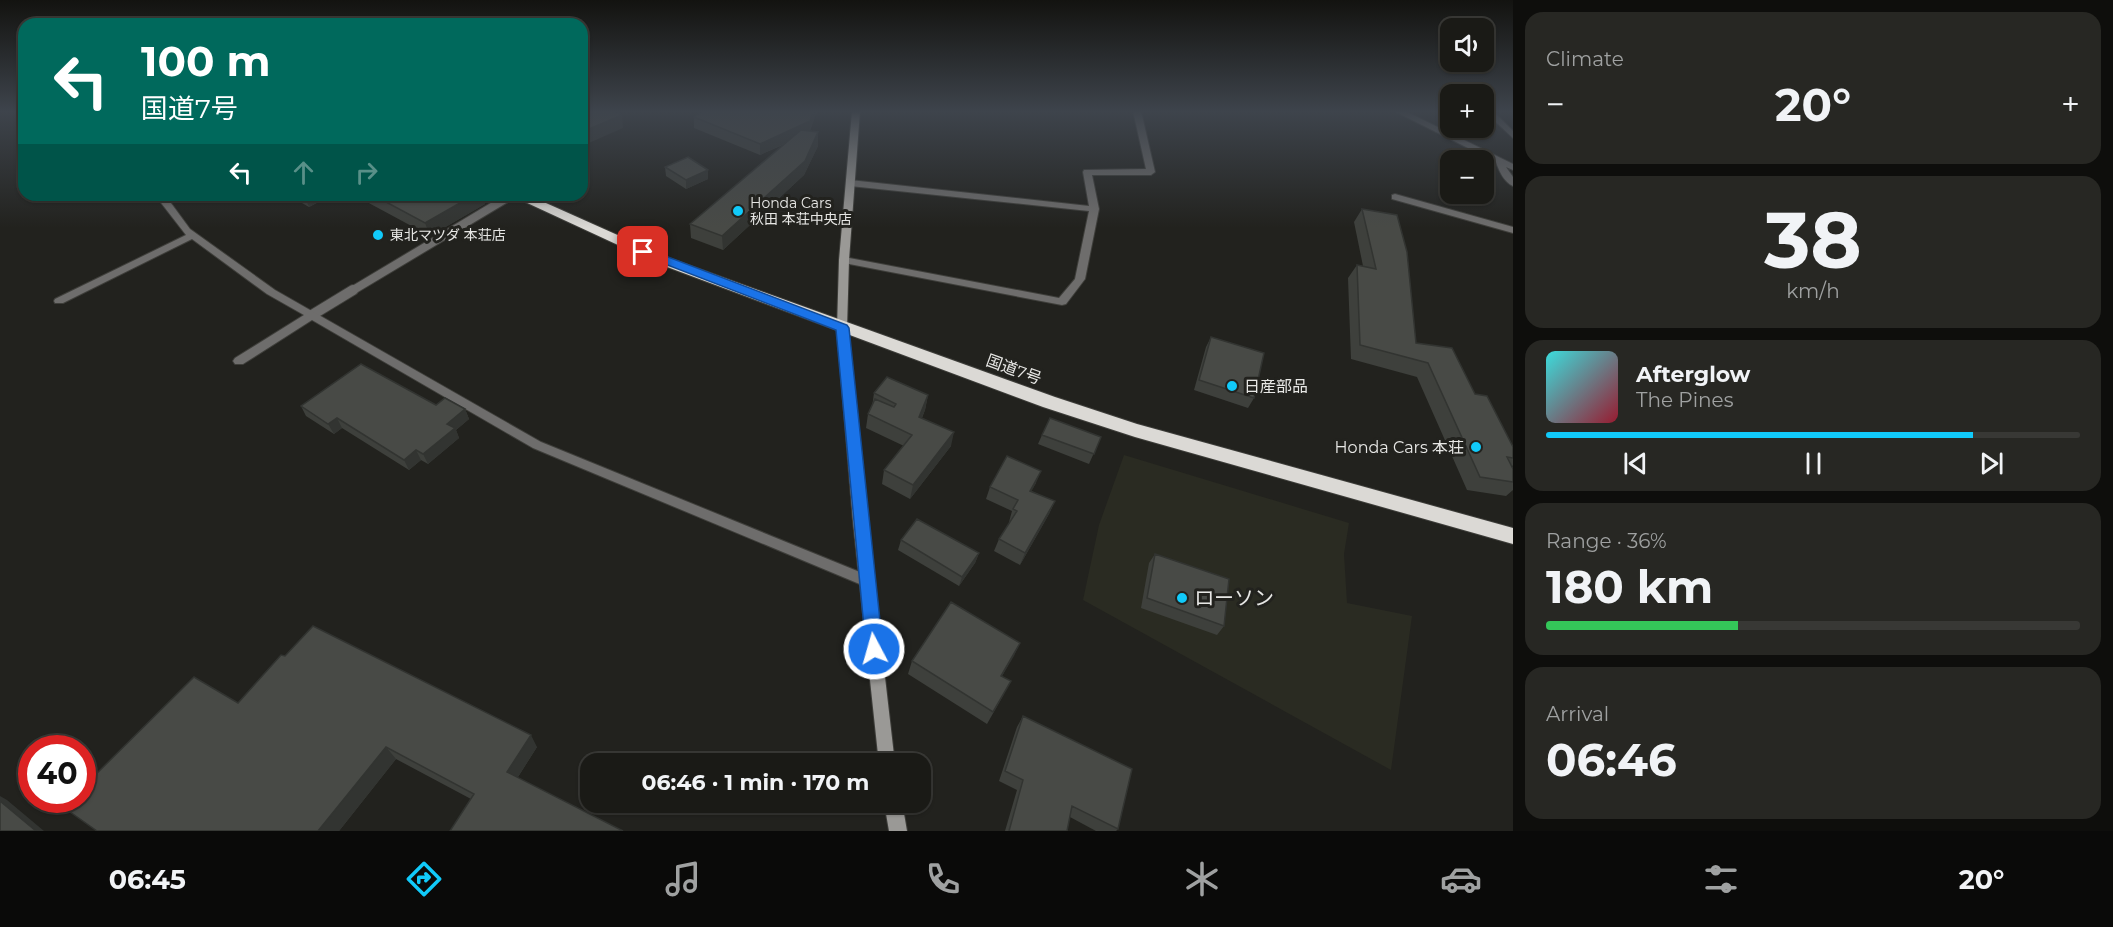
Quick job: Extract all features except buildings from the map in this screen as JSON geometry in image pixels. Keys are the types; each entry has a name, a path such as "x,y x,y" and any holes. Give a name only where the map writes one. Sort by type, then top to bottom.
{"highway":[{"name":"国道7号","path":"530,201 664,261 1049,402 1135,430 1513,536"}],"street":[{"path":"853,150 844,260 842,328 886,753"},
{"path":"844,260 1062,302 1080,279 1094,209 1087,172 1151,172 1146,150"},
{"path":"1477,150 1513,167"},
{"path":"1500,161 1503,171 1513,183"},
{"path":"850,183 1094,209"},
{"path":"1395,197 1513,230"},
{"path":"165,201 193,235 271,292 537,445 867,581"},
{"path":"59,301 193,235"},
{"path":"239,361 312,315"},
{"path":"895,813 898,831"}],"lane":[{"path":"312,315 501,201"}],"shaded area":[{"path":"1124,455 1349,523 1344,554 1347,603 1412,616 1391,770 1083,600 1099,525"}],"place":[{"name":"Honda Cars 秋田 本荘中央店","path":"738,211"},
{"name":"東北マツダ 本荘店","path":"378,235"},
{"name":"日産部品","path":"1232,386"},
{"name":"Honda Cars 本荘","path":"1476,447"},
{"name":"ローソン","path":"1182,598"}],"route":[{"path":"643,252 842,328 874,649"}]}
